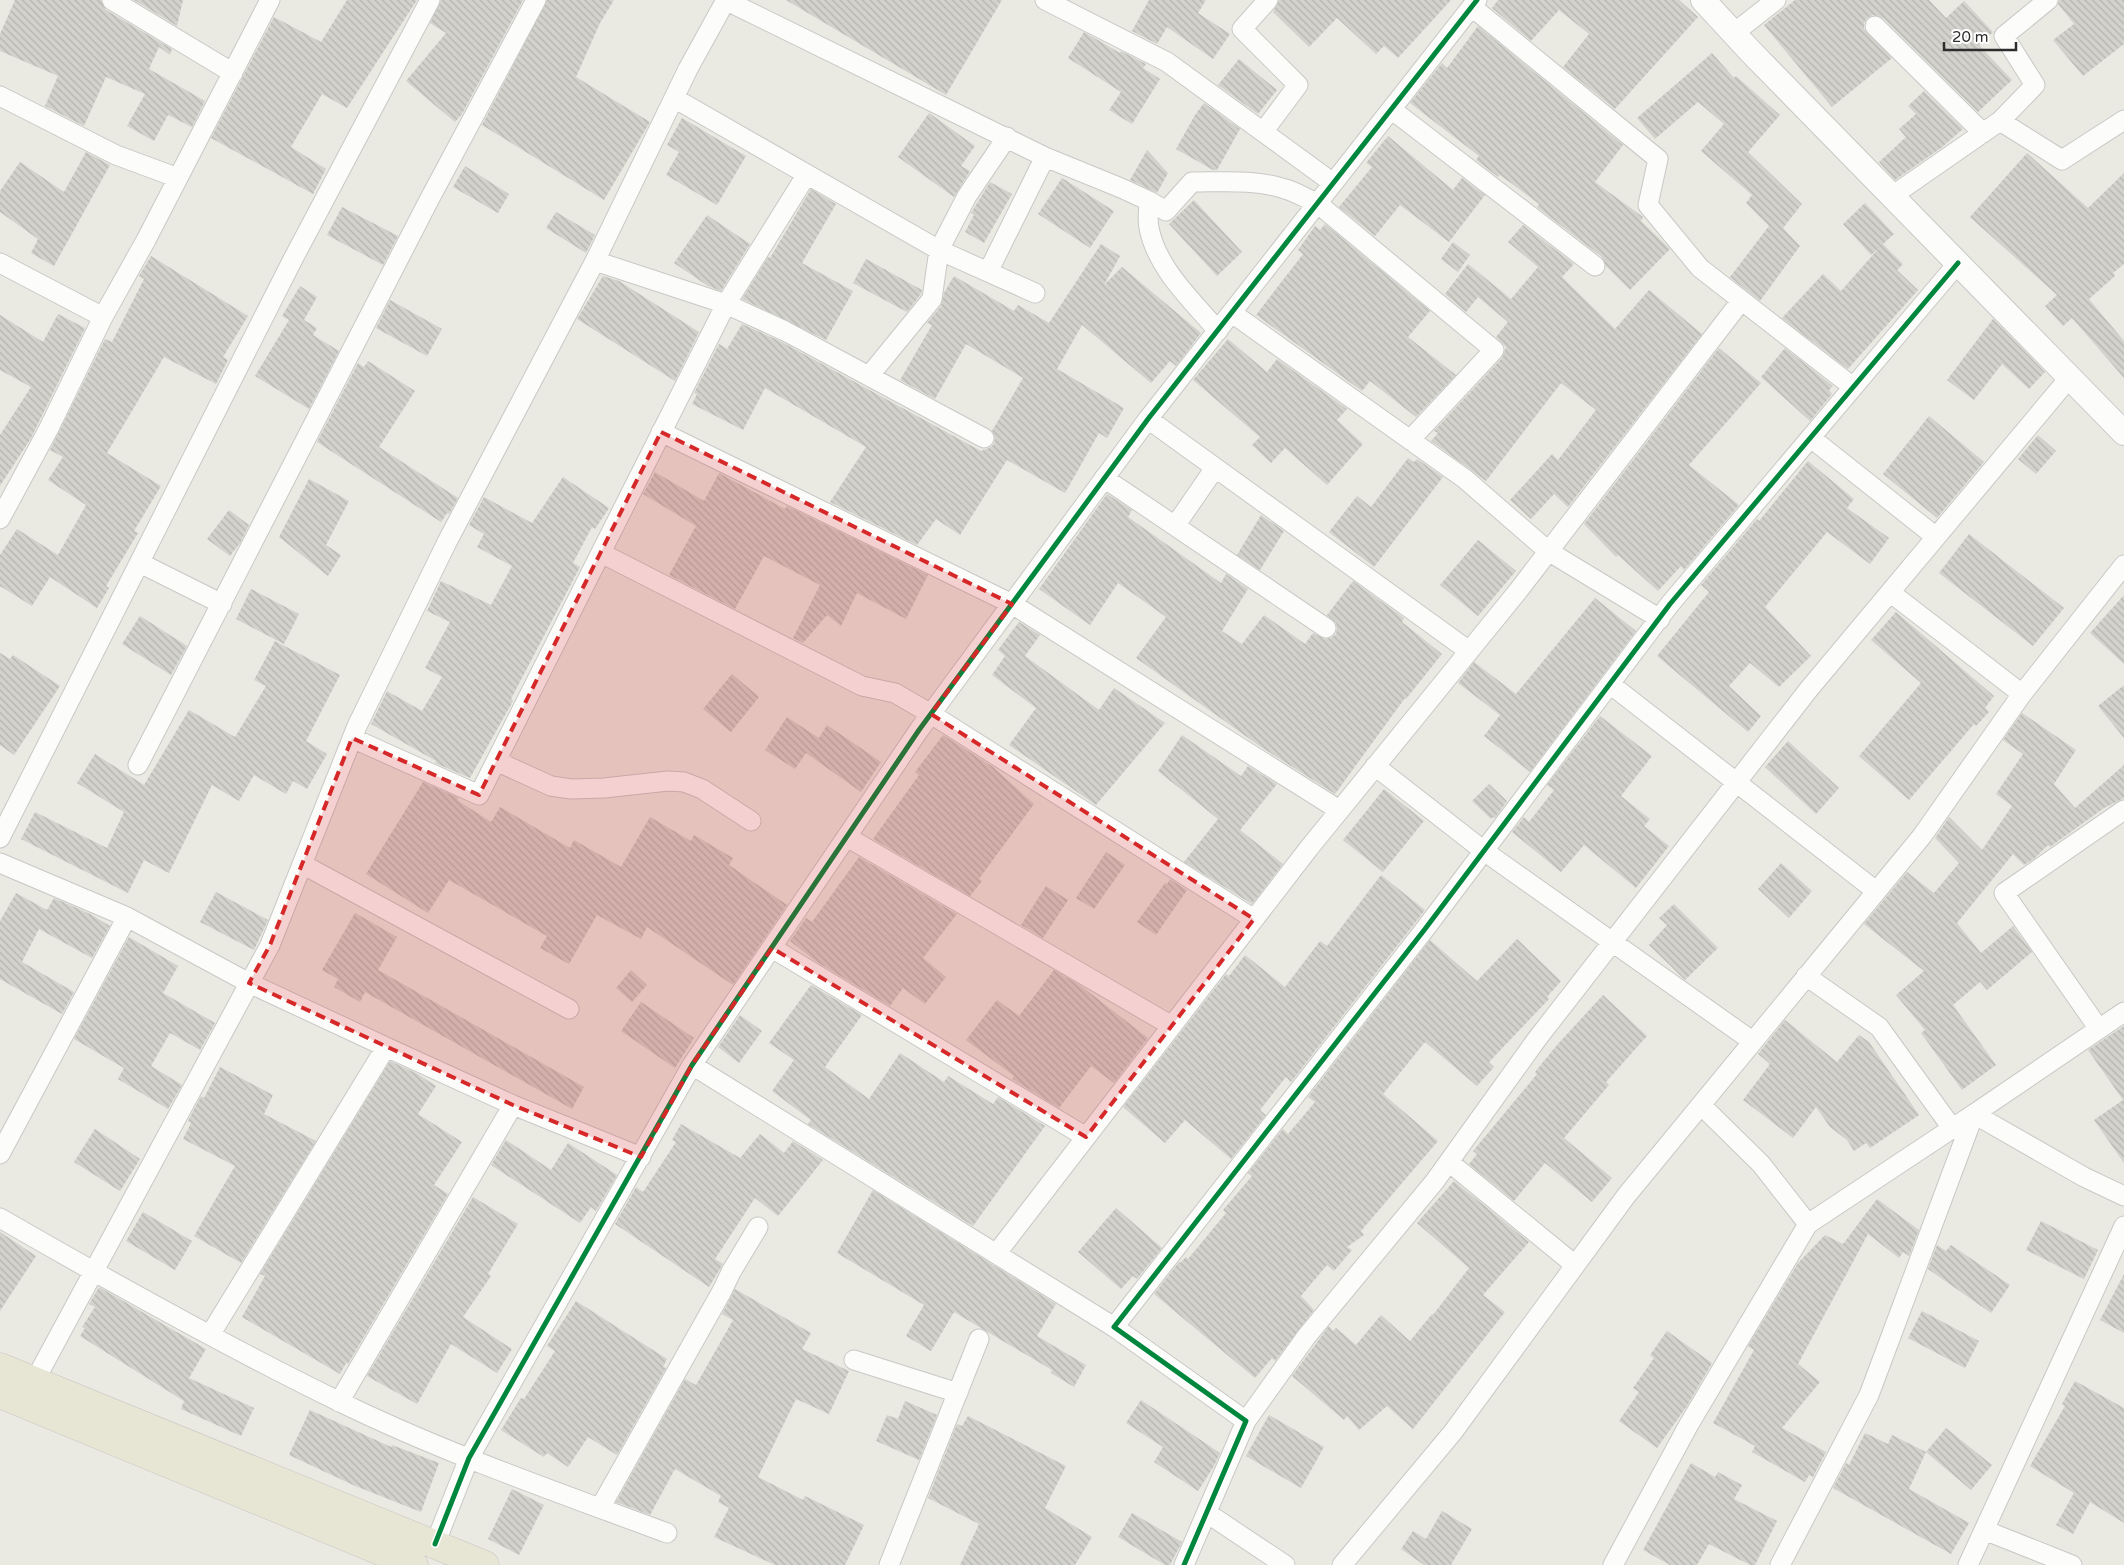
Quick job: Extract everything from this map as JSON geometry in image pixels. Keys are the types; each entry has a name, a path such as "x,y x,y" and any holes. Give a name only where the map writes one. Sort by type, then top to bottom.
{"main road":[{"path":"0,1367 485,1565"},
{"path":"0,1394 414,1565"}],"street":[{"path":"112,0 233,73"},
{"path":"0,519 48,430 103,317 178,178 270,0"},
{"path":"0,838 292,261 430,0"},
{"path":"138,765 430,200 536,0"},
{"path":"34,1382 270,945 352,738 447,542 594,261 674,98 725,0 1045,157 1149,201 1166,211 1192,182 1238,182 1285,188 1317,203 1494,350 1410,440"},
{"path":"1045,0 1167,62 1333,183"},
{"path":"1263,132 1298,85 1242,29 1268,0"},
{"path":"1703,0 2124,433"},
{"path":"1734,33 1776,0"},
{"path":"1892,196 2000,121 2035,85 2004,36 2048,0"},
{"path":"435,1544 468,1458 692,1065 931,714 1104,478 1148,419 1474,4 1658,158 1648,205 1700,268 1853,387"},
{"path":"1875,26 1983,133"},
{"path":"0,96 116,155 178,178"},
{"path":"674,98 939,250 1035,293"},
{"path":"1391,109 1594,266"},
{"path":"2000,121 2062,160 2124,120"},
{"path":"869,376 932,300 939,250 967,196 1007,137"},
{"path":"988,272 1045,157"},
{"path":"352,738 478,795 726,304 807,174"},
{"path":"1149,201 1148,226 1155,250 1167,269 1218,331"},
{"path":"594,261 726,304 785,330 984,438"},
{"path":"0,263 103,317"},
{"path":"1114,1327 1484,851 1660,619 1958,263"},
{"path":"996,1254 1339,810 1548,551 1741,301"},
{"path":"1232,312 1465,479 1548,551 1660,619"},
{"path":"1184,1565 1246,1421 1306,1337 1449,1162 1537,1039 1809,689 2070,378"},
{"path":"1148,419 1469,651"},
{"path":"660,432 1012,604 1339,810"},
{"path":"1811,438 1936,537"},
{"path":"1175,526 1215,468"},
{"path":"1104,478 1326,628"},
{"path":"601,552 862,686 895,693 1254,919"},
{"path":"140,563 222,604"},
{"path":"1342,1565 1453,1432 1626,1196 1922,836 2022,694 2124,565"},
{"path":"1891,593 2022,694"},
{"path":"1610,684 1876,891"},
{"path":"496,761 551,786 571,789 604,788 668,781 684,782 702,790 751,821"},
{"path":"1375,766 1484,851 1752,1041"},
{"path":"2099,1029 2004,893 2124,810"},
{"path":"847,837 1172,1026"},
{"path":"0,864 128,917 250,983 386,1047 513,1105 641,1157"},
{"path":"302,864 569,1009"},
{"path":"0,1154 128,917"},
{"path":"772,948 1086,1137"},
{"path":"1806,976 1879,1027 1952,1128"},
{"path":"1613,1565 1688,1426 1808,1224 2124,1012"},
{"path":"210,1334 386,1047"},
{"path":"692,1065 1114,1327 1246,1421"},
{"path":"339,1402 513,1105"},
{"path":"1701,1105 1761,1164 1808,1224"},
{"path":"1974,1114 2084,1177 2124,1196"},
{"path":"1780,1565 1869,1395 1974,1114"},
{"path":"1449,1162 1575,1265"},
{"path":"0,1218 94,1273 339,1402 468,1458 667,1533"},
{"path":"1968,1565 2124,1226"},
{"path":"600,1508 722,1292 731,1272 758,1228"},
{"path":"889,1565 979,1339"},
{"path":"854,1360 958,1393"},
{"path":"1207,1513 1285,1565"},
{"path":"1984,1530 2072,1565"}],"highlighted area":[{"path":"661,432 1012,604 931,714 1254,919 1086,1137 772,948 692,1065 641,1157 513,1105 249,983 270,945 352,738 479,795"}],"building":[{"path":"15,0 101,0 106,10 172,49 170,55 159,47 149,69 205,101 192,127 168,115 154,141 127,126 145,94 106,77 84,126 45,106 58,76 0,51 0,34"},
{"path":"134,0 183,0 177,26"},
{"path":"347,0 417,0 347,108 322,94 291,147 326,169 313,194 211,138 274,17 321,42"},
{"path":"441,0 523,0 462,114 455,122 406,81 446,33 430,23"},
{"path":"547,0 614,0 600,23 576,77 650,122 604,200 482,125"},
{"path":"786,0 1002,0 946,95"},
{"path":"1149,0 1206,0 1198,13 1230,34 1213,59 1167,27 1157,44 1132,31"},
{"path":"1279,0 1451,0 1398,58 1384,46 1376,54 1337,18 1309,47 1273,12"},
{"path":"1498,0 1679,0 1698,17 1615,109 1563,67 1589,34 1559,10 1531,41 1492,8"},
{"path":"1795,0 1929,0 1946,18 1964,1 1993,32 1979,45 2012,80 1978,112 1883,18 1873,15 1867,18 1864,23 1864,29 1892,58 1832,107 1764,25"},
{"path":"2059,0 2124,0 2124,44 2083,76 2053,40 2074,24 2058,4"},
{"path":"1478,26 1623,145 1595,182 1643,217 1641,221 1670,249 1630,290 1606,266 1602,257 1537,207 1539,204 1476,160 1479,156 1410,103 1442,63 1447,68"},
{"path":"1084,32 1120,53 1121,51 1146,64 1143,68 1160,79 1132,124 1109,110 1121,92 1068,58"},
{"path":"1712,53 1734,78 1736,76 1780,115 1748,152 1802,204 1783,228 1800,246 1760,301 1730,277 1769,226 1746,203 1752,195 1701,151 1724,124 1698,102 1655,139 1637,118"},
{"path":"1239,59 1277,90 1258,114 1218,85"},
{"path":"1924,91 1963,129 1941,148 1895,180 1879,162 1906,137 1899,129 1916,114 1908,106"},
{"path":"1204,103 1240,129 1217,170 1213,170 1176,149"},
{"path":"929,113 975,146 961,166 970,171 954,197 898,157"},
{"path":"682,118 746,156 717,205 666,175 679,152 667,145"},
{"path":"1388,136 1453,190 1462,178 1485,195 1449,242 1400,205 1375,236 1339,207 1372,167 1366,163"},
{"path":"1147,150 1168,173 1157,193 1130,180"},
{"path":"86,152 110,165 54,266 31,253 38,239 0,212 0,191 20,162 64,192"},
{"path":"2027,153 2088,208 2124,173 2124,264 2113,273 2115,276 2089,299 2124,341 2124,378 2072,318 2063,326 2045,306 2057,295 1970,217"},
{"path":"465,166 509,194 498,213 453,187"},
{"path":"1062,178 1114,211 1090,248 1038,214"},
{"path":"990,182 1012,194 984,243 965,232 974,215 971,213"},
{"path":"811,189 836,204 802,263 853,291 826,340 742,299 768,257 770,258"},
{"path":"1194,200 1242,252 1217,276 1169,224"},
{"path":"1865,203 1894,234 1883,244 1903,264 1897,270 1918,290 1848,369 1782,318 1823,274 1841,291 1879,248 1871,255 1843,224"},
{"path":"342,207 398,236 383,265 327,235"},
{"path":"556,212 595,235 586,253 546,228"},
{"path":"707,215 750,244 721,291 708,286 674,263"},
{"path":"1325,224 1430,311 1408,337 1456,375 1416,417 1370,381 1362,391 1256,315 1303,254 1298,250 1315,226 1320,230"},
{"path":"1523,225 1574,264 1562,277 1615,329 1649,290 1702,334 1568,507 1554,494 1531,519 1510,500 1552,454 1558,460 1596,410 1561,383 1486,481 1431,441 1438,433 1434,431 1502,358 1506,347 1496,337 1508,322 1478,297 1466,312 1445,294 1468,264 1511,299 1538,267 1508,242"},
{"path":"1453,242 1470,255 1458,272 1441,259"},
{"path":"1101,244 1120,256 1104,285 1122,267 1201,333 1176,366 1170,361 1151,383 1082,325 1057,369 1124,408 1107,438 1099,433 1065,493 1007,460 960,535 936,519 917,545 830,502 866,447 765,388 743,430 692,404 697,394 694,393 719,344 727,349 742,324 780,341 981,451 989,448 994,444 995,438 992,431 1023,378 966,344 935,399 900,380 932,325 927,323 941,306 944,293 954,276 1014,311 1018,305 1049,323"},
{"path":"151,256 248,316 223,357 228,360 216,384 164,357 107,453 161,486 134,531 138,533 106,586 109,588 97,608 50,577 32,606 0,586 0,555 17,529 58,555 86,505 48,480 63,457 50,450 105,339 112,342 144,279 139,276"},
{"path":"866,259 922,290 907,312 853,283"},
{"path":"603,276 619,281 699,332 675,381 577,319"},
{"path":"300,286 317,297 304,320 317,328 313,335 339,351 309,409 255,376 289,320 282,316"},
{"path":"390,300 442,329 427,356 376,328"},
{"path":"58,314 85,328 31,438 0,486 0,435 31,387 0,370 0,315 43,342"},
{"path":"1993,319 2045,372 2029,389 2002,364 1974,400 1947,380"},
{"path":"1228,339 1267,372 1277,359 1347,409 1337,420 1363,444 1327,485 1285,448 1271,463 1252,445 1260,437 1193,380"},
{"path":"1719,348 1761,383 1689,465 1739,505 1684,570 1681,566 1658,591 1618,555 1616,557 1584,524"},
{"path":"1785,348 1833,386 1829,390 1832,394 1810,421 1761,377"},
{"path":"368,361 415,391 379,447 458,498 449,514 447,513 441,522 317,442 358,363 364,367"},
{"path":"1929,416 1984,462 1937,518 1883,474"},
{"path":"2038,435 2056,451 2036,474 2018,459"},
{"path":"1408,458 1414,462 1417,459 1443,477 1374,567 1329,532 1357,496 1371,507"},
{"path":"1808,461 1854,499 1847,508 1889,538 1870,564 1827,532 1765,607 1811,656 1779,687 1750,663 1729,686 1761,716 1748,732 1657,656 1709,592 1701,585 1757,519 1759,521"},
{"path":"655,472 704,501 719,473 785,509 787,506 928,575 906,619 857,593 841,626 827,615 803,643 793,638 820,585 764,556 735,609 669,575 696,526 643,494"},
{"path":"563,477 609,508 595,529 592,527 573,563 580,567 511,699 513,701 470,778 435,763 436,761 371,724 387,691 422,711 442,677 425,668 450,622 427,611 441,581 491,605 512,566 477,547 484,534 469,525 484,497 532,523"},
{"path":"309,479 349,501 326,545 341,555 328,576 279,537"},
{"path":"1107,494 1132,510 1128,517 1221,583 1226,574 1248,589 1222,631 1242,644 1264,615 1305,644 1313,633 1325,639 1331,638 1336,634 1337,628 1336,623 1327,615 1353,581 1404,618 1402,622 1442,654 1405,698 1335,794 1261,747 1136,658 1166,617 1118,583 1090,625 1039,589"},
{"path":"229,510 249,525 240,543 230,556 207,539"},
{"path":"1261,515 1284,531 1260,570 1237,555"},
{"path":"1969,534 2064,608 2033,646 1939,573"},
{"path":"1478,540 1516,571 1478,616 1440,585"},
{"path":"251,589 299,614 284,644 236,619"},
{"path":"2124,595 2124,664 2090,633"},
{"path":"1595,598 1636,631 1530,772 1484,736 1500,715 1458,683 1474,662 1516,694"},
{"path":"1896,612 1994,696 1985,708 1989,712 1976,726 1974,724 1909,800 1859,756 1921,683 1871,640"},
{"path":"140,616 187,646 171,675 122,644"},
{"path":"1019,622 1040,635 1025,656 1099,710 1114,688 1165,723 1096,805 1009,745 1036,708 992,675 1005,656 998,650"},
{"path":"275,641 340,675 306,741 327,754 307,789 293,781 286,794 254,775 239,801 212,785 169,873 144,860 128,893 21,839 35,812 107,848 124,812 77,783 95,754 144,785 189,710 235,737 266,686 254,680"},
{"path":"0,653 10,659 13,655 60,686 14,755 0,745"},
{"path":"732,674 759,697 731,732 703,709"},
{"path":"2124,685 2124,738 2098,706"},
{"path":"2022,713 2076,750 2054,784 2075,808 2124,765 2124,798 2104,808 2050,847 2048,845 2035,858 2024,865 2013,854 1957,923 1981,953 2013,926 2032,952 1987,990 1980,982 1953,1005 1996,1065 1962,1090 1921,1033 1925,1030 1896,995 1924,971 1864,924 1907,872 1934,893 1959,863 1935,838 1949,817 1982,850 2012,806 1996,794 2023,754 2003,740"},
{"path":"1600,716 1652,756 1621,796 1650,819 1644,826 1669,846 1636,888 1584,845 1561,872 1512,832 1524,817 1529,822 1554,790 1547,785"},
{"path":"787,717 819,738 827,725 881,762 861,792 806,753 795,769 765,750"},
{"path":"943,735 993,767 1034,804 979,879 982,881 970,896 873,839 919,775 915,772"},
{"path":"1182,735 1241,776 1248,766 1277,784 1240,830 1283,864 1252,904 1184,862 1218,819 1158,771"},
{"path":"1788,741 1839,788 1816,814 1765,767"},
{"path":"423,782 459,798 457,800 491,822 500,807 570,848 574,840 621,867 650,817 691,841 694,835 733,858 729,865 787,905 733,985 647,927 641,939 597,915 569,964 540,948 547,936 449,880 428,913 366,874"},
{"path":"1489,784 1507,801 1495,818 1491,819 1472,801"},
{"path":"1384,789 1424,821 1383,872 1343,840"},
{"path":"1106,852 1125,865 1094,909 1076,898"},
{"path":"859,857 957,914 923,958 946,977 925,1004 903,988 890,1006 817,962 790,941 806,918 812,922"},
{"path":"1781,863 1812,891 1789,918 1758,889"},
{"path":"1381,875 1425,910 1291,1082 1286,1077 1260,1110 1266,1115 1231,1159 1185,1120 1165,1143 1123,1107 1226,974 1229,976 1245,955 1285,987 1320,941 1327,946"},
{"path":"1170,879 1187,890 1156,935 1137,922 1165,883 1167,884"},
{"path":"1046,886 1068,900 1043,938 1021,925"},
{"path":"216,892 268,920 254,950 200,922"},
{"path":"16,893 47,910 54,898 90,914 110,926 92,958 39,929 22,962 74,992 62,1014 0,979 0,921"},
{"path":"1674,904 1718,948 1685,980 1649,945 1667,925 1659,918"},
{"path":"355,913 397,937 378,970 584,1087 572,1109 365,992 360,1002 334,987 338,979 322,970"},
{"path":"129,937 178,966 163,993 215,1023 200,1050 170,1033 151,1066 182,1085 168,1109 118,1079 124,1068 74,1039"},
{"path":"1517,939 1561,981 1547,997 1549,999 1489,1062 1494,1067 1477,1086 1425,1042 1383,1094 1438,1141 1361,1231 1364,1235 1347,1247 1352,1250 1334,1271 1327,1265 1301,1296 1314,1310 1275,1361 1272,1358 1255,1378 1154,1294 1179,1262 1186,1257 1188,1259 1226,1213 1223,1210 1252,1176 1248,1173 1283,1129 1288,1134 1315,1102 1308,1097 1430,940 1477,981"},
{"path":"631,970 647,985 632,1002 616,988"},
{"path":"1054,970 1081,986 1148,1038 1114,1083 1091,1066 1059,1108 1012,1079 1014,1076 966,1040 997,1000 1019,1016"},
{"path":"811,985 862,1015 825,1067 869,1099 900,1053 944,1082 948,1076 993,1104 998,1097 1045,1126 973,1226 808,1124 811,1120 772,1091 794,1060 769,1043"},
{"path":"1603,995 1647,1036 1606,1082 1609,1085 1564,1138 1612,1178 1592,1202 1545,1163 1514,1201 1469,1164 1477,1154 1473,1151 1537,1074 1535,1072 1557,1045"},
{"path":"641,1002 694,1038 675,1068 621,1031"},
{"path":"740,1015 762,1031 739,1063 718,1047"},
{"path":"1785,1020 1837,1062 1859,1035 1869,1042 1919,1115 1870,1148 1866,1143 1854,1151 1847,1140 1830,1127 1816,1107 1793,1138 1743,1100 1770,1064 1758,1054"},
{"path":"2124,1026 2124,1163 2094,1120 2123,1100 2088,1050"},
{"path":"390,1061 416,1073 436,1086 418,1114 462,1142 434,1185 448,1194 348,1364 346,1363 340,1374 242,1317 265,1276 260,1274"},
{"path":"220,1067 273,1095 264,1114 316,1141 241,1263 194,1236 235,1166 183,1139 191,1123 188,1121 201,1096 204,1098"},
{"path":"681,1124 740,1158 760,1134 784,1153 793,1141 823,1160 778,1216 755,1198 715,1259 723,1264 709,1287 615,1224 636,1187 643,1192 676,1142 672,1140"},
{"path":"95,1129 140,1159 120,1191 74,1162"},
{"path":"506,1140 551,1170 568,1143 617,1175 596,1211 591,1207 580,1223 491,1165"},
{"path":"1454,1181 1529,1242 1483,1295 1505,1312 1413,1429 1387,1406 1359,1430 1347,1416 1344,1420 1292,1376 1329,1326 1333,1331 1336,1328 1356,1345 1381,1315 1410,1341 1433,1315 1469,1268 1417,1223"},
{"path":"873,1190 1056,1304 1037,1336 1086,1365 1074,1387 1051,1373 1052,1370 954,1312 931,1351 906,1336 924,1305 837,1253"},
{"path":"473,1197 518,1224 488,1274 491,1276 463,1317 512,1349 497,1373 451,1344 417,1404 367,1376"},
{"path":"1877,1199 1919,1230 1909,1256 1903,1252 1899,1258 1868,1234 1798,1364 1820,1382 1782,1428 1826,1452 1813,1477 1809,1475 1805,1482 1752,1452 1755,1446 1713,1423 1754,1350 1748,1346 1798,1263 1825,1235 1843,1244"},
{"path":"1116,1208 1162,1248 1137,1279 1133,1276 1121,1289 1078,1252"},
{"path":"143,1212 192,1241 175,1270 126,1241"},
{"path":"2041,1221 2098,1250 2084,1279 2026,1250"},
{"path":"0,1232 36,1256 0,1311"},
{"path":"1937,1245 1946,1251 1951,1245 2010,1285 1991,1313 1928,1269"},
{"path":"2124,1274 2124,1333 2100,1320"},
{"path":"99,1287 206,1349 189,1378 254,1408 241,1436 181,1409 184,1401 80,1336 85,1328 82,1327 95,1307 89,1304"},
{"path":"735,1289 811,1333 802,1349 849,1371 829,1414 796,1399 758,1477 803,1500 805,1496 864,1525 845,1565 775,1565 714,1537 729,1508 718,1502 721,1496 675,1469 650,1515 616,1502 685,1379 696,1385 733,1320 722,1314"},
{"path":"576,1301 667,1359 663,1367 666,1368 617,1455 588,1437 568,1467 547,1453 544,1457 501,1430 521,1398 524,1399 555,1351 547,1346"},
{"path":"1922,1311 1979,1341 1965,1368 1908,1338"},
{"path":"1667,1331 1712,1363 1687,1406 1657,1448 1619,1421 1639,1392 1633,1388 1654,1358 1650,1355"},
{"path":"2075,1381 2124,1408 2124,1523 2090,1502 2073,1534 2056,1525 2074,1493 2030,1466 2065,1406 2062,1404"},
{"path":"1141,1400 1220,1453 1198,1491 1154,1462 1163,1447 1126,1423"},
{"path":"905,1401 937,1415 919,1460 876,1441 887,1415 898,1419"},
{"path":"310,1410 391,1447 392,1445 439,1463 421,1512 353,1485 289,1455"},
{"path":"1269,1415 1324,1447 1301,1488 1246,1456"},
{"path":"968,1416 1066,1466 1045,1508 1092,1537 1075,1565 960,1565 979,1524 928,1498 957,1424 962,1426"},
{"path":"1946,1428 1992,1465 1971,1490 1926,1452"},
{"path":"1865,1433 1888,1444 1892,1435 1926,1452 1909,1489 1969,1523 1951,1554 1833,1488 1846,1463 1849,1465"},
{"path":"1691,1463 1715,1477 1718,1472 1742,1485 1734,1499 1777,1521 1755,1565 1750,1565 1709,1544 1697,1565 1670,1565 1643,1550"},
{"path":"512,1489 544,1505 519,1555 488,1539"},
{"path":"1442,1511 1472,1529 1451,1565 1424,1565 1401,1549 1413,1531 1426,1539"},
{"path":"1132,1513 1182,1542 1170,1565 1165,1565 1118,1537"}],"cycle path":[{"path":"435,1544 469,1458 692,1065 919,730 1148,419 1477,0"},
{"path":"1184,1565 1246,1421 1114,1327 1425,929 1670,604 1958,263"}]}
